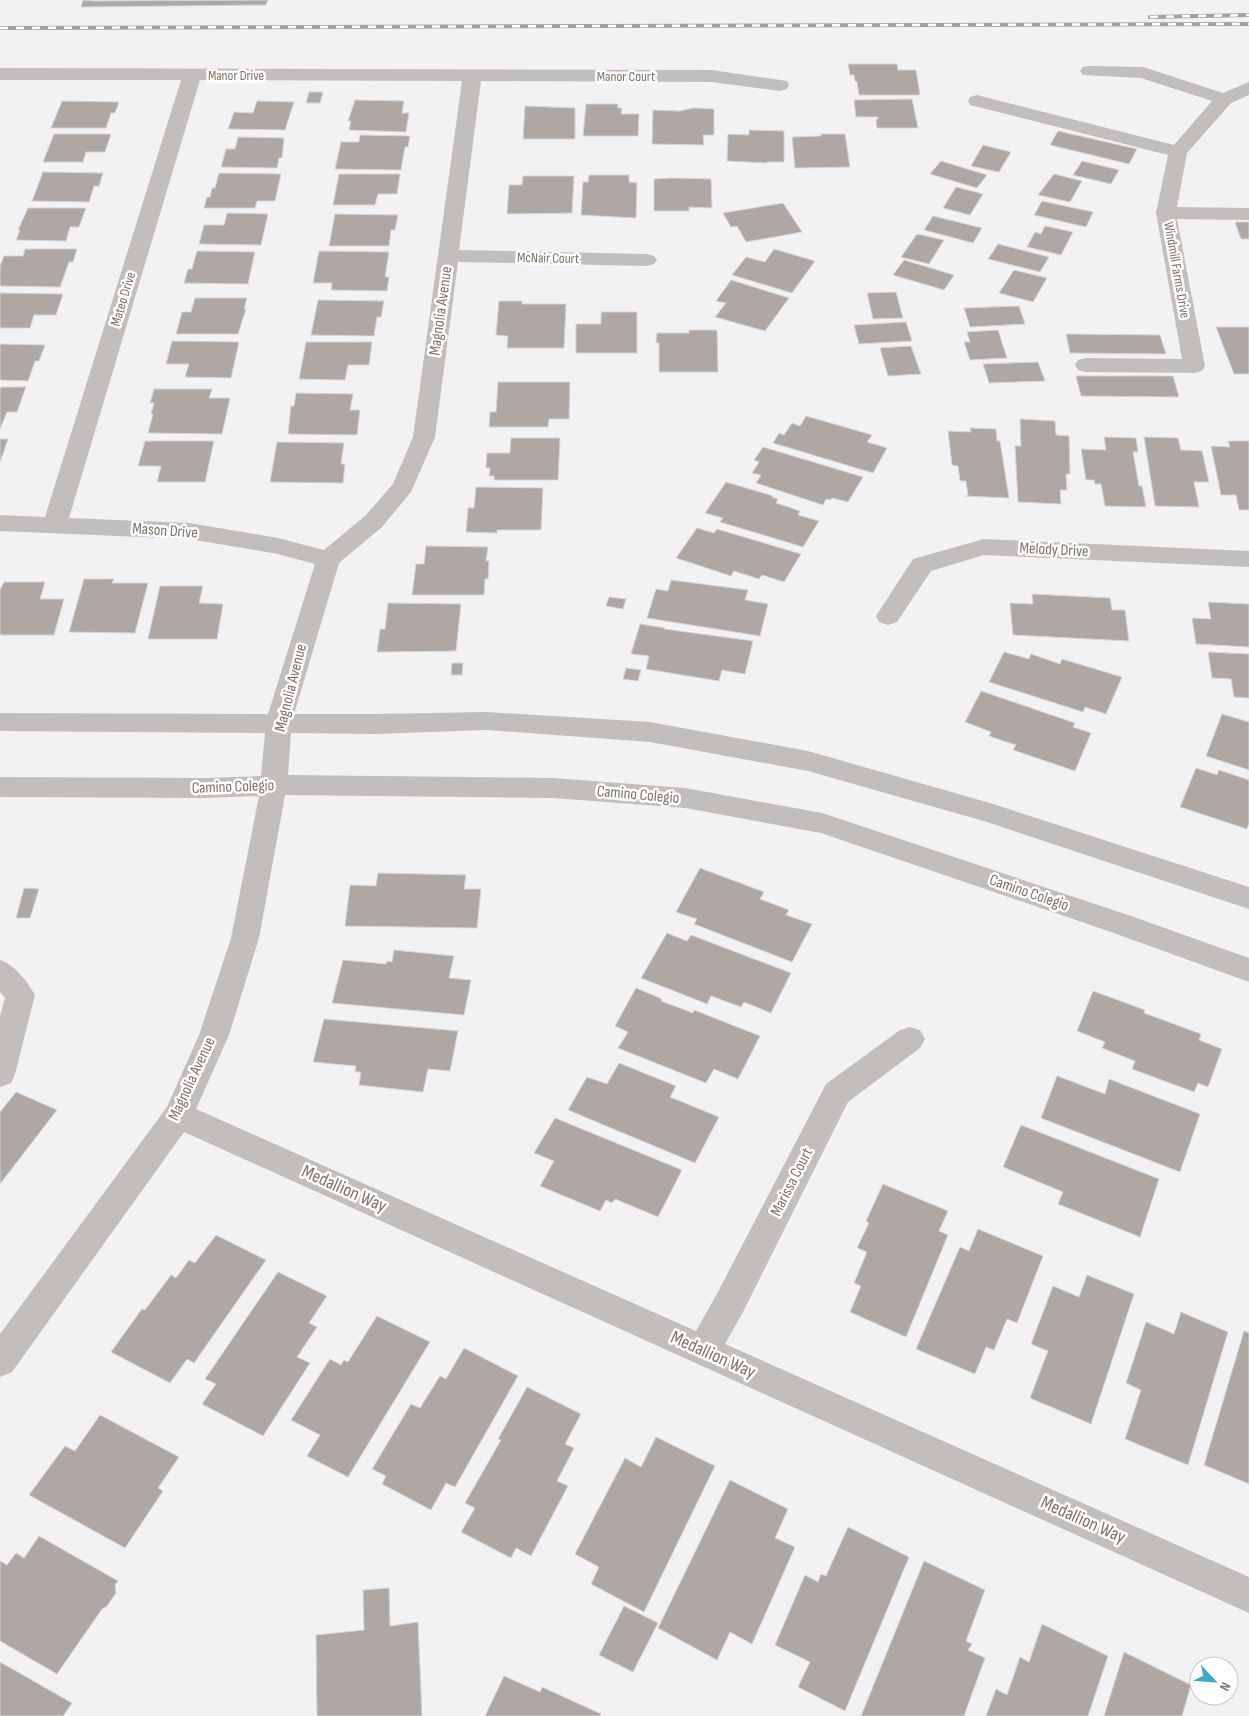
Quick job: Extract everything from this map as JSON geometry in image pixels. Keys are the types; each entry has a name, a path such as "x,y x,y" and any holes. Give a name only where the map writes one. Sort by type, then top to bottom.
{"street":[{"path":"1089,71 1143,72 1224,98"},
{"name":"Manor Drive","path":"0,74 472,76"},
{"name":"Mateo Drive","path":"54,524 192,75"},
{"name":"Manor Court","path":"472,76 712,76 780,85"},
{"name":"Magnolia Avenue","path":"0,1361 178,1115 214,1035 245,938 274,785 279,722 293,670 328,559 374,521 403,487 424,437 472,76"},
{"name":"Windmill Farms Drive","path":"1086,365 1194,366 1166,213 1178,152 1224,98 1249,88"},
{"path":"977,101 1178,152"},
{"path":"1166,213 1249,214"},
{"name":"McNair Court","path":"448,256 647,260"},
{"name":"Mason Drive","path":"0,523 189,531 278,546 328,559"},
{"name":"Melody Drive","path":"888,616 922,565 984,547 1249,559"},
{"path":"0,722 375,724 486,720 650,732 808,761 990,813 1249,898"},
{"name":"Camino Colegio","path":"0,787 205,788 274,785 553,788 685,798 822,823 1112,921 1249,970"},
{"path":"0,972 20,995 0,1074"},
{"name":"Marissa Court","path":"703,1350 736,1293 837,1093 910,1039"},
{"name":"Medallion Way","path":"178,1115 1249,1595"}],"building":[{"path":"83,0 268,0 266,5 81,7"},
{"path":"848,64 897,64 898,70 916,70 920,95 859,95 857,82 854,75 850,75"},
{"path":"309,92 323,92 320,103 306,103"},
{"path":"912,99 918,128 877,128 876,119 878,117 856,117 854,100"},
{"path":"355,100 404,101 402,113 409,113 406,132 349,130 351,121 348,121"},
{"path":"62,101 119,102 115,113 111,113 106,128 51,128"},
{"path":"257,101 294,102 285,130 228,129 234,112 253,113"},
{"path":"586,104 618,104 618,108 622,108 621,114 639,114 638,136 583,136"},
{"path":"525,106 575,108 575,139 523,139"},
{"path":"693,108 714,109 714,135 703,135 704,145 652,144 653,110 680,111"},
{"path":"749,130 784,131 784,162 727,161 728,134 749,135"},
{"path":"1058,131 1137,149 1129,164 1050,145"},
{"path":"54,134 111,134 105,152 86,152 83,162 43,162"},
{"path":"821,134 845,134 850,167 795,168 792,137 821,136"},
{"path":"360,135 410,136 408,147 405,147 401,170 335,169 341,142 359,142"},
{"path":"238,137 284,138 282,158 279,158 277,168 221,167 226,149 235,149"},
{"path":"983,145 1011,152 999,172 971,166"},
{"path":"941,161 987,175 977,188 930,174"},
{"path":"1082,161 1119,170 1111,184 1073,175"},
{"path":"43,172 103,173 99,186 94,186 89,202 32,201"},
{"path":"219,173 281,174 275,201 257,201 255,208 204,208 207,197 210,197 212,188 215,188"},
{"path":"339,174 400,174 397,194 378,194 375,205 333,205"},
{"path":"1054,174 1082,181 1070,202 1038,195"},
{"path":"589,175 629,175 629,182 637,183 636,218 581,215 583,182 588,182"},
{"path":"523,176 574,176 572,213 507,214 509,185 522,185"},
{"path":"654,179 711,179 712,208 689,207 689,211 654,211"},
{"path":"956,187 983,194 970,215 943,208"},
{"path":"1042,201 1093,212 1086,227 1034,215"},
{"path":"783,203 802,232 746,242 737,226 731,227 723,213"},
{"path":"28,208 86,208 79,227 70,227 66,241 16,240 20,230 18,230"},
{"path":"227,213 268,214 261,245 199,244 204,225 224,225"},
{"path":"335,214 398,215 395,230 391,230 389,246 329,246"},
{"path":"933,216 982,228 973,243 924,230"},
{"path":"1235,222 1249,222 1249,239 1241,239"},
{"path":"1045,226 1073,232 1061,255 1027,247 1035,232 1041,234"},
{"path":"917,234 944,240 929,264 901,257"},
{"path":"998,244 1049,257 1040,272 988,259"},
{"path":"25,249 77,249 73,262 69,262 60,287 0,286 0,266 4,256 23,256"},
{"path":"774,249 815,261 792,293 732,275 746,257 765,262"},
{"path":"197,251 255,252 248,284 184,283 188,269 192,269"},
{"path":"319,251 389,252 385,277 389,277 387,291 331,290 332,283 313,283"},
{"path":"904,260 954,275 944,290 893,275"},
{"path":"1014,270 1047,278 1033,302 999,293"},
{"path":"731,280 789,298 765,331 715,317 726,303 716,301"},
{"path":"896,292 903,318 873,319 867,293"},
{"path":"0,293 63,294 56,315 34,315 30,328 0,328"},
{"path":"195,298 247,298 244,309 246,309 238,334 176,334 182,312 191,312"},
{"path":"318,300 384,301 381,317 377,317 374,336 311,335"},
{"path":"499,301 522,301 522,304 566,304 564,348 507,348 508,336 496,335"},
{"path":"1019,306 1025,324 970,327 964,308"},
{"path":"601,312 637,312 637,353 576,353 576,324 601,324"},
{"path":"906,322 912,341 859,344 854,325"},
{"path":"1216,327 1249,327 1249,374 1234,374"},
{"path":"689,330 717,330 718,372 659,372 659,343 656,343 657,333 689,333"},
{"path":"998,330 1007,358 970,360 964,342 970,342 967,332"},
{"path":"1066,334 1160,335 1166,354 1070,353"},
{"path":"172,341 239,342 231,378 185,377 189,364 166,364"},
{"path":"306,342 372,342 369,365 348,365 345,380 299,379"},
{"path":"0,344 45,345 39,361 35,361 28,381 0,380"},
{"path":"911,346 921,374 888,376 880,348"},
{"path":"1038,362 1045,381 989,383 983,364"},
{"path":"1076,376 1173,376 1179,397 1081,396"},
{"path":"498,382 570,382 569,419 549,419 548,427 489,427 490,412 496,412"},
{"path":"26,387 17,412 7,412 0,429 0,388"},
{"path":"154,389 212,389 209,398 230,398 222,434 148,433 153,414 151,414 154,403 150,403"},
{"path":"296,393 353,394 350,410 360,410 357,435 288,434 291,406 294,406"},
{"path":"806,416 872,435 867,442 887,448 873,473 773,443 779,433 784,435 792,423 800,426"},
{"path":"1020,419 1055,421 1056,435 1069,436 1070,474 1066,474 1067,490 1060,490 1061,504 1018,502 1015,446 1021,446"},
{"path":"970,428 996,429 997,441 1000,441 1009,498 965,496 968,496 966,481 960,481 958,466 952,465 948,431 971,432"},
{"path":"1104,437 1136,438 1138,452 1133,452 1139,486 1142,486 1146,507 1105,506 1101,484 1095,484 1094,480 1086,480 1081,449 1106,450"},
{"path":"1144,437 1178,438 1181,450 1202,451 1209,482 1194,482 1199,507 1155,506"},
{"path":"511,438 560,438 558,480 494,480 494,476 489,476 490,468 486,468 487,453 510,453"},
{"path":"0,439 8,439 0,462"},
{"path":"145,441 214,441 205,482 157,482 161,466 138,466"},
{"path":"1228,441 1249,441 1249,510 1239,510 1236,495 1221,495 1211,446 1230,447"},
{"path":"277,442 344,443 341,464 345,464 343,483 270,482"},
{"path":"763,447 863,477 848,502 832,498 831,500 826,499 823,505 756,483 761,475 752,473 759,462 754,460"},
{"path":"726,482 773,496 778,499 776,503 800,511 798,515 819,521 803,547 720,522 723,518 705,513"},
{"path":"476,487 543,488 541,530 497,530 497,533 466,532 468,508 474,508"},
{"path":"697,528 714,533 717,529 801,554 784,582 762,575 759,579 734,571 731,576 676,558"},
{"path":"426,546 488,547 486,561 489,561 488,579 485,579 484,595 412,595 416,564 424,564"},
{"path":"84,579 114,579 112,583 148,583 135,633 69,632"},
{"path":"671,580 748,590 745,600 768,604 760,636 647,618 656,589 668,591"},
{"path":"4,582 45,582 40,599 64,599 54,635 0,635 0,590"},
{"path":"160,586 203,586 199,603 223,604 217,639 148,639"},
{"path":"1032,594 1110,598 1112,610 1125,610 1129,641 1013,635 1010,603 1033,604"},
{"path":"609,597 626,599 623,609 606,606"},
{"path":"1208,602 1249,604 1249,647 1196,644 1192,618 1211,619"},
{"path":"388,603 461,604 456,651 377,652 380,629 385,629"},
{"path":"640,624 753,641 745,674 722,670 719,681 646,669 649,656 631,654"},
{"path":"1004,652 1029,659 1031,654 1060,664 1062,659 1122,677 1106,714 1085,707 1083,712 989,682"},
{"path":"1208,652 1249,654 1249,698 1234,697 1231,679 1212,678"},
{"path":"452,663 463,663 462,675 451,675"},
{"path":"626,668 641,670 638,681 623,679"},
{"path":"981,691 1075,723 1073,727 1091,733 1075,771 1013,750 1016,745 989,736 991,732 965,722"},
{"path":"1222,714 1249,722 1249,770 1206,756"},
{"path":"1196,768 1217,775 1219,770 1249,780 1249,823 1247,829 1180,807"},
{"path":"700,868 764,892 760,899 789,910 786,915 812,924 792,962 694,924 697,919 676,912"},
{"path":"378,873 466,875 464,889 481,889 477,928 345,926 350,885 376,886"},
{"path":"24,888 39,889 30,918 16,918"},
{"path":"667,933 687,941 691,935 791,973 771,1013 744,1002 741,1007 711,996 707,1004 641,978"},
{"path":"394,950 454,956 449,978 471,980 464,1015 332,1003 343,960 386,964 387,961 392,962"},
{"path":"636,988 662,999 661,1001 693,1013 694,1010 760,1036 738,1079 714,1069 706,1083 618,1048 628,1032 615,1026"},
{"path":"1093,991 1145,1010 1144,1013 1201,1034 1199,1040 1222,1049 1208,1087 1198,1083 1194,1092 1132,1069 1135,1061 1102,1048 1105,1042 1077,1031"},
{"path":"324,1019 458,1031 450,1071 428,1069 423,1092 359,1085 361,1072 355,1072 356,1066 313,1062"},
{"path":"619,1063 676,1086 670,1097 719,1117 695,1163 568,1110 587,1077 607,1084"},
{"path":"1057,1076 1105,1094 1109,1079 1200,1114 1180,1172 1041,1118"},
{"path":"16,1092 57,1110 0,1184 0,1112"},
{"path":"555,1118 682,1170 658,1217 615,1199 612,1203 606,1200 600,1211 540,1186 554,1161 534,1153"},
{"path":"1021,1125 1159,1179 1140,1237 1058,1204 1063,1192 1003,1167"},
{"path":"883,1184 948,1211 939,1231 948,1235 906,1337 850,1312 861,1286 854,1283 867,1252 857,1248 869,1223 866,1221"},
{"path":"978,1229 1043,1256 1017,1323 1007,1319 994,1350 986,1347 975,1374 916,1349 960,1247 969,1251"},
{"path":"216,1235 266,1260 194,1363 187,1359 170,1383 111,1352 142,1309 145,1310 171,1275 176,1278 189,1260 195,1263"},
{"path":"278,1272 327,1296 309,1323 317,1327 297,1357 310,1363 263,1436 202,1404 216,1384 205,1379"},
{"path":"1087,1275 1134,1294 1091,1424 1030,1398 1048,1351 1031,1344 1053,1286 1079,1297"},
{"path":"1181,1312 1228,1332 1188,1465 1125,1439 1141,1390 1126,1383 1146,1322 1174,1334"},
{"path":"377,1316 430,1342 348,1477 307,1456 320,1435 291,1420 330,1359 341,1365 344,1360 348,1362"},
{"path":"1244,1331 1249,1333 1249,1484 1204,1465"},
{"path":"464,1348 518,1376 455,1487 446,1483 431,1510 382,1484 386,1476 372,1469 411,1404 420,1408 440,1376 446,1379"},
{"path":"527,1387 581,1414 565,1444 574,1448 557,1481 568,1486 531,1556 516,1548 511,1558 461,1532 475,1508 465,1503 501,1440 498,1439"},
{"path":"100,1415 179,1457 158,1488 163,1491 125,1548 29,1495 65,1446 75,1451"},
{"path":"656,1437 715,1466 644,1612 591,1584 599,1567 575,1554 625,1458 641,1467"},
{"path":"730,1480 788,1509 775,1538 795,1547 752,1644 730,1632 717,1660 658,1628"},
{"path":"848,1527 909,1557 845,1711 798,1687 810,1662 775,1645 805,1575 818,1582 821,1574 826,1576"},
{"path":"39,1536 118,1581 115,1585 116,1593 107,1606 102,1609 57,1674 0,1641 0,1561 7,1565 16,1553 24,1558"},
{"path":"924,1561 985,1590 966,1641 972,1644 968,1650 985,1658 964,1716 861,1716"},
{"path":"389,1588 390,1626 418,1622 422,1716 317,1716 316,1635 364,1630 363,1590"},
{"path":"624,1606 658,1623 633,1672 599,1655"},
{"path":"1042,1624 1108,1656 1088,1716 986,1716 996,1689 1007,1695 1020,1657 1029,1662"},
{"path":"1124,1652 1189,1684 1189,1692 1182,1716 1104,1716"},
{"path":"0,1662 72,1703 63,1716 0,1716"},
{"path":"504,1676 540,1692 542,1687 601,1714 600,1716 485,1716"}],"railway":[{"path":"1150,17 1249,15"},
{"path":"0,28 1249,24"}]}
